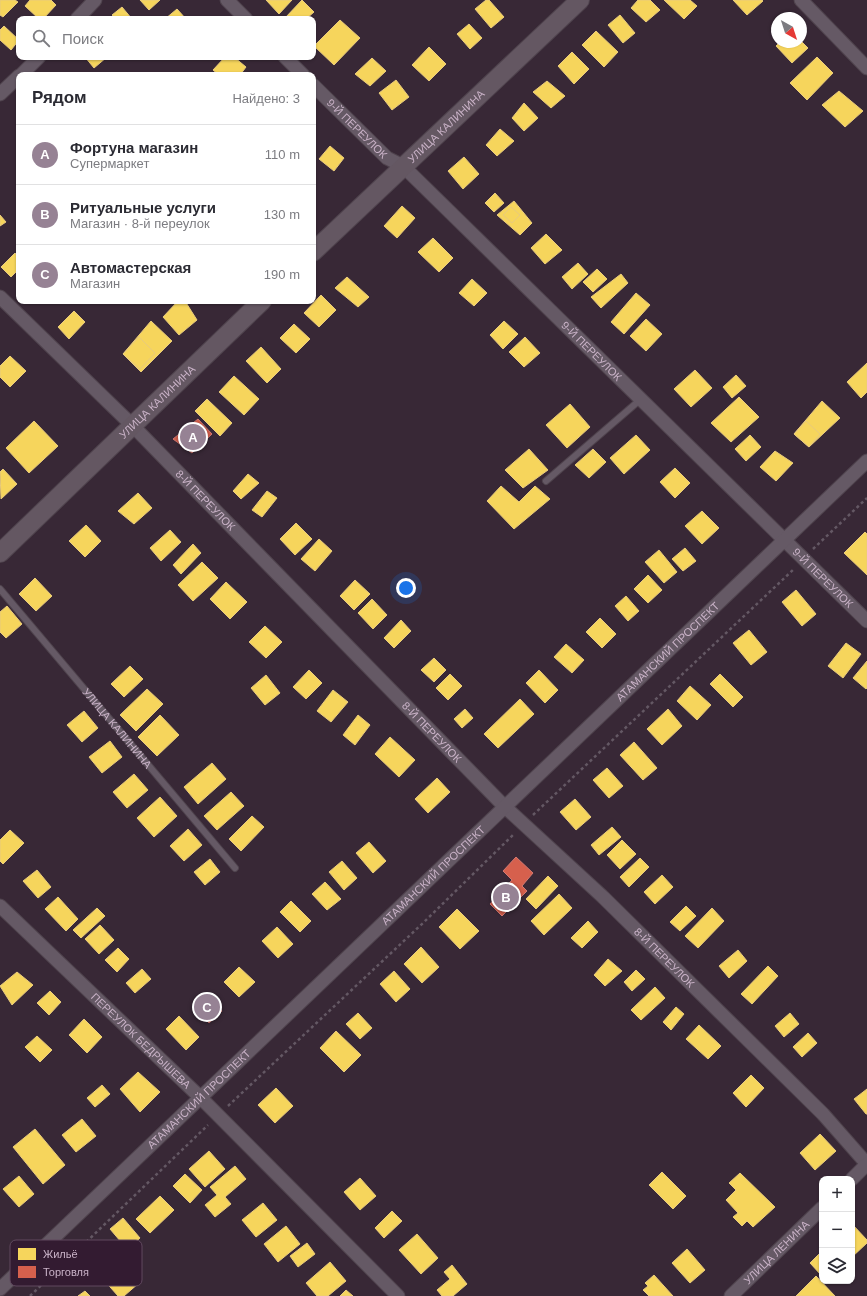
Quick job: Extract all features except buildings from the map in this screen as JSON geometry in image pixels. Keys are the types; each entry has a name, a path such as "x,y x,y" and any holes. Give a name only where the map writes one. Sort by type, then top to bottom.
{"main road":[{"name":"УЛИЦА КАЛИНИНА","path":"316,249 580,0"},
{"name":"УЛИЦА КАЛИНИНА","path":"0,553 259,304"}],"street":[{"path":"80,16 95,0"},
{"path":"227,0 243,16"},
{"path":"801,0 867,68"},
{"path":"24,72 36,60"},
{"path":"288,60 300,72"},
{"path":"0,94 16,80"},
{"name":"9-Й ПЕРЕУЛОК","path":"316,88 387,158 403,166 867,621"},
{"name":"8-Й ПЕРЕУЛОК","path":"0,297 133,426 504,806 603,897 823,1114 867,1164"},
{"name":"АТАМАНСКИЙ ПРОСПЕКТ","path":"52,1240 504,806 867,461"},
{"name":"ПЕРЕУЛОК БЕДРЫШЕВА","path":"0,906 201,1098 398,1296"},
{"path":"855,1176 867,1164"},
{"name":"УЛИЦА ЛЕНИНА","path":"731,1296 819,1211"},
{"name":"АТАМАНСКИЙ ПРОСПЕКТ","path":"0,1289 10,1279"}],"lane":[{"path":"546,481 641,399"},
{"name":"УЛИЦА КАЛИНИНА","path":"0,589 235,868"}],"path":[{"path":"88,1240 218,1115 423,923 602,747 788,575 867,498"},
{"path":"30,1296 40,1286"}],"place":[{"name":"Фортуна магазин","path":"193,437"},
{"name":"Ритуальные услуги","path":"506,897"},
{"name":"Автомастерская","path":"207,1007"}]}
